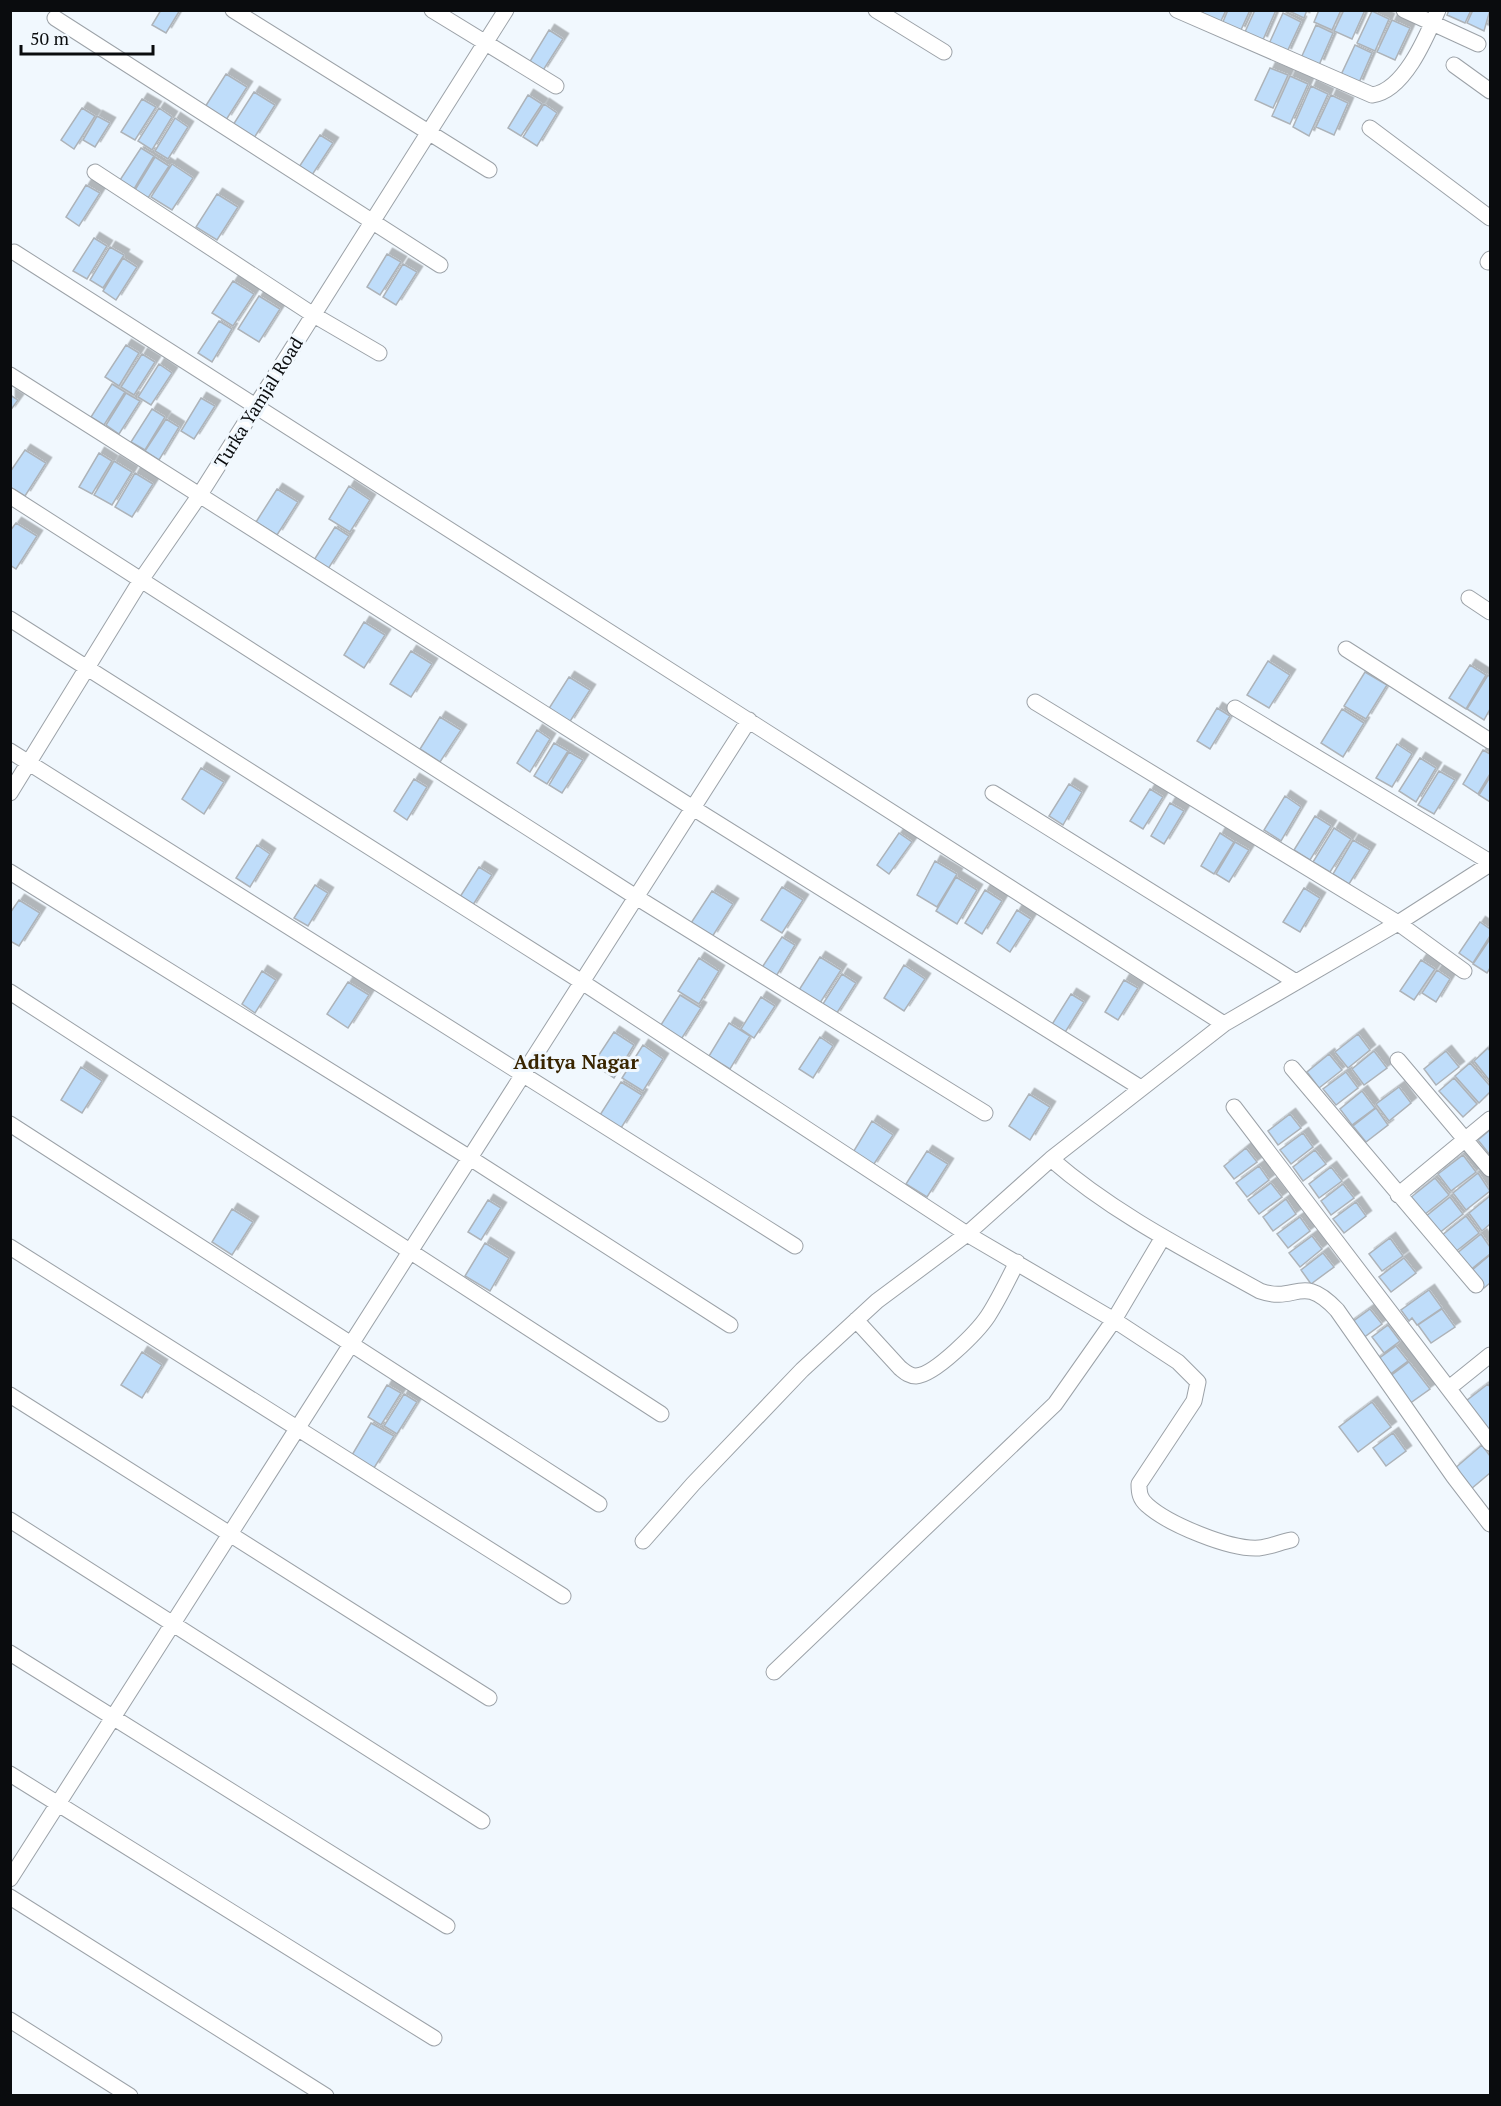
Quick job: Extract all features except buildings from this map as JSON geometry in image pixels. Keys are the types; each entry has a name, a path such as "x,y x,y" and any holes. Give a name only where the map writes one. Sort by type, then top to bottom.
{"street":[{"path":"233,10 427,134 489,170"},
{"path":"432,10 556,86"},
{"name":"Turka Yamjal Road","path":"10,793 141,580 199,496 506,10"},
{"path":"876,10 944,52"},
{"path":"1177,10 1372,95 1385,94 1397,81 1415,58 1435,17"},
{"path":"1404,10 1435,17 1478,44"},
{"path":"55,18 371,223 440,265"},
{"path":"1454,65 1491,91"},
{"path":"1370,128 1491,218"},
{"path":"95,172 312,315 379,353"},
{"path":"14,252 1224,1024"},
{"path":"10,375 693,808 1141,1088"},
{"path":"10,496 636,897 986,1113"},
{"path":"1469,598 1491,612"},
{"path":"10,619 582,982 967,1234 1114,1320 1178,1362 1198,1382 1194,1401 1139,1484 1139,1494 1146,1504 1172,1521 1232,1544 1259,1548 1291,1540"},
{"path":"1346,649 1491,741"},
{"path":"1035,702 1398,923 1464,970"},
{"path":"643,1541 693,1484 802,1370 877,1301 967,1234 1051,1158 1224,1024 1398,923 1491,863 1235,708"},
{"path":"10,1879 749,720"},
{"path":"10,751 795,1246"},
{"path":"993,793 1296,982"},
{"path":"10,872 470,1158 730,1325"},
{"path":"10,992 661,1414"},
{"path":"1398,1060 1491,1169"},
{"path":"1292,1068 1476,1285"},
{"path":"1234,1107 1491,1443"},
{"path":"1398,1195 1491,1119"},
{"path":"10,1124 600,1504"},
{"path":"1051,1158 1093,1192 1163,1237 1260,1291 1276,1294 1314,1291 1322,1294 1337,1310 1454,1477 1491,1524"},
{"path":"774,1672 1056,1404 1114,1320 1163,1237"},
{"path":"10,1247 562,1596"},
{"path":"856,1320 900,1368 907,1374 917,1376 962,1346 987,1318 1017,1262"},
{"path":"1449,1388 1491,1355"},
{"path":"10,1395 231,1532 489,1698"},
{"path":"10,1520 482,1821"},
{"path":"10,1653 447,1926"},
{"path":"10,1774 434,2038"},
{"path":"10,1897 326,2096"},
{"path":"10,2020 130,2096"}],"district":[{"name":"Aditya Nagar","path":"576,1061"}]}
